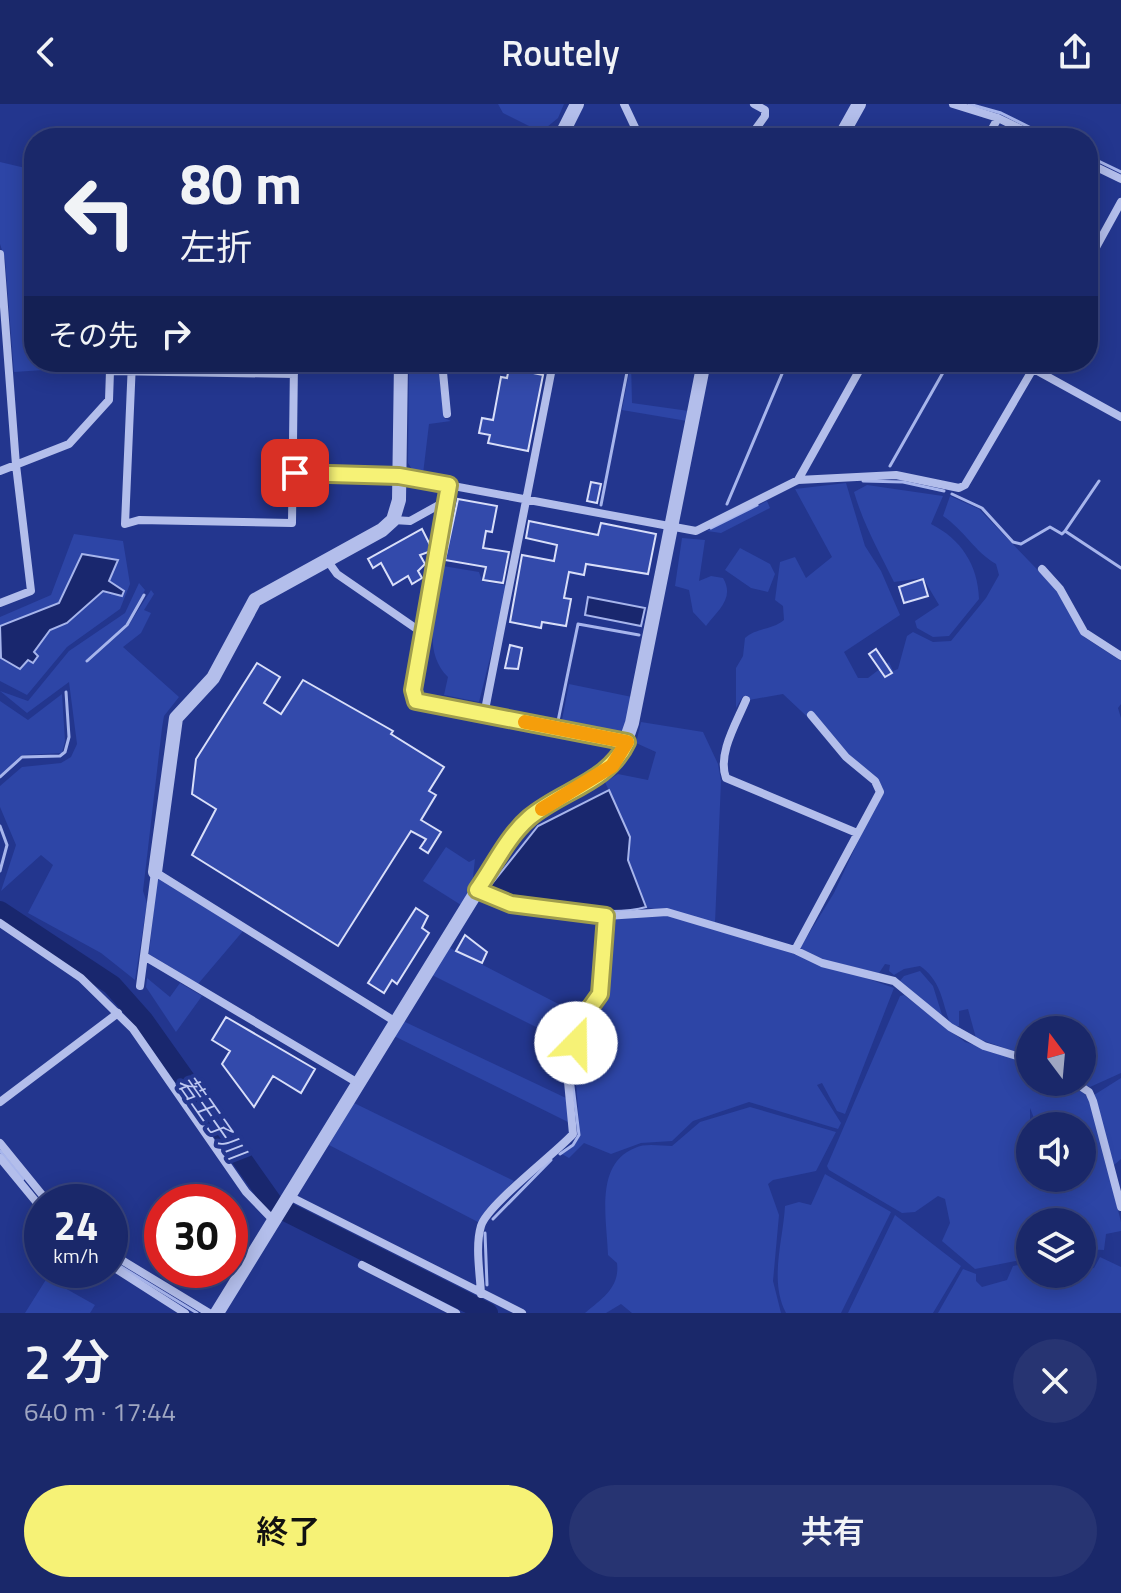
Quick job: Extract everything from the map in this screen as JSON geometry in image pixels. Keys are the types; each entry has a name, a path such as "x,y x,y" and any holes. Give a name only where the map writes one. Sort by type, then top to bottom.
{"street":[{"path":"565,128 577,104"},
{"path":"624,104 635,128"},
{"path":"754,104 765,110 765,116 756,128"},
{"path":"846,128 859,104"},
{"path":"953,104 1018,128"},
{"path":"992,128 998,118"},
{"path":"1098,168 1121,179"},
{"path":"1098,244 1121,202"},
{"path":"0,254 16,465 31,591 0,603"},
{"path":"0,471 69,444 109,400 110,372"},
{"path":"132,372 125,524 139,520 292,523 294,374 254,372"},
{"path":"393,520 399,500 401,372"},
{"path":"443,372 447,414"},
{"path":"484,715 551,372"},
{"path":"217,1313 477,890 520,827 537,812 612,766 627,742 702,372"},
{"path":"798,480 858,372"},
{"path":"295,473 399,476 696,531 798,480 896,475 959,488 965,485 1031,372"},
{"path":"1045,372 1121,417"},
{"path":"449,485 413,690 416,701 627,742"},
{"path":"140,986 172,724 213,678 255,600 393,520 410,521 446,501"},
{"path":"327,560 337,574 424,634"},
{"path":"1042,569 1060,589 1084,632 1121,656"},
{"path":"746,700 726,748 723,769 726,778 857,833"},
{"path":"795,950 880,792 875,781 846,757 811,715"},
{"path":"155,872 396,1022"},
{"path":"477,890 511,904 606,916 667,912 795,950 822,963 894,981 950,1027 984,1046 1016,1056"},
{"path":"481,1294 482,1221 545,1156 573,1134 567,1071 585,1015 600,994 606,916"},
{"path":"0,923 81,978 118,1013 141,1041 246,1192 275,1219"},
{"path":"144,956 358,1083"},
{"path":"0,1102 118,1013"},
{"path":"1091,1096 1121,1207"},
{"path":"0,1143 33,1184"},
{"path":"0,1158 24,1187"},
{"path":"288,1197 522,1313"},
{"path":"128,1264 209,1313"},
{"path":"362,1265 456,1313"},
{"path":"128,1277 185,1313"}],"shaded area":[{"path":"498,104 564,104 558,118 546,128 533,128 503,113"},
{"path":"0,162 24,168 24,371 14,372 5,259 0,244"},
{"path":"409,372 439,372 444,418 451,421 429,424 423,474 413,471 408,463"},
{"path":"631,372 632,403 689,411 687,421 622,410"},
{"path":"846,483 865,546 881,571 900,615 844,652 858,678 868,678 889,662 893,671 898,669 907,636 913,632 933,642 951,641 986,598 999,575 996,564 943,516 950,496 979,509 1056,589 1084,637 1121,661 1121,704 1118,708 1121,718 1121,1073 1096,1084 1096,1016 1016,1016 1016,1052 976,1038 968,1009 959,1011 959,1026 951,1026 933,978 920,966 894,975 889,971 890,965 885,964 879,973 824,960 800,948 834,893 883,788 783,694 749,700 743,696 736,708 736,668 743,656 745,638 784,620 783,606 775,600 780,562 795,557 806,578 832,557 795,489"},
{"path":"867,485 943,496 931,524 951,537 966,554 975,575 979,599 949,636 933,637 917,628 915,621 939,605 923,578 894,582 854,492"},
{"path":"767,501 770,508 721,533 707,531"},
{"path":"74,534 123,541 130,584 120,609 67,647 27,695 0,681 0,655 33,652 50,630 67,623 103,591 111,595 109,581 82,554 59,603 0,626 0,617 51,595"},
{"path":"682,538 705,540 699,581 711,576 723,578 726,585 724,604 706,626 693,612 689,590 675,586"},
{"path":"740,548 770,564 775,574 768,592 751,588 725,570"},
{"path":"82,554 118,560 109,581 124,591 122,596 103,591 67,623 50,630 34,652 38,656 33,663 28,660 20,669 1,658 0,626 59,603"},
{"path":"443,566 479,572 482,581 508,586 479,702 444,695 448,677 439,666 433,639"},
{"path":"139,583 145,590 126,624 86,661 128,626 151,590 154,594 144,610 151,613 141,633 123,647 179,697 164,716 162,728 143,891 147,903 135,980 101,953 28,913 53,865 41,855 1,891 16,845 0,807 0,786 22,767 61,763 71,757 77,744 69,682 27,713 0,691 28,701 69,651 125,613"},
{"path":"588,597 645,608 641,626 585,615"},
{"path":"569,684 632,697 623,731 615,734 561,725"},
{"path":"62,694 65,741 62,753 22,755 0,775 0,701 28,720"},
{"path":"641,722 703,732 718,764 721,781 715,923 646,907 628,860 630,837 605,782 618,774 648,780 656,752 636,743"},
{"path":"609,790 630,837 628,860 646,907 611,911 566,908 487,890 538,826"},
{"path":"446,847 469,862 475,859 472,886 461,905 423,881"},
{"path":"157,878 243,931 198,984 149,954"},
{"path":"666,915 795,953 894,988 845,1114 837,1111 822,1083 817,1085 841,1123 838,1129 749,1102 693,1121 672,1141 641,1143 611,1154 584,1143 569,1158 562,1154 574,1146 580,1135 575,1069 593,1019 608,998 616,919"},
{"path":"450,948 578,1014 570,1044 432,975"},
{"path":"920,971 933,986 943,1018 899,982 904,976"},
{"path":"147,978 170,997 180,983 202,996 176,1032 146,987"},
{"path":"904,995 965,1042 1016,1058 1016,1096 1086,1096 1094,1112 1032,1112 1030,1108 1030,1112 1016,1112 1016,1192 1096,1192 1096,1122 1121,1231 1106,1234 1104,1250 1096,1250 1096,1208 1016,1208 1016,1261 975,1269 942,1241 950,1223 945,1199 938,1196 915,1212 902,1213 827,1166 900,996"},
{"path":"403,1021 566,1098 570,1123 394,1036"},
{"path":"1121,1078 1121,1159 1114,1165 1094,1096"},
{"path":"354,1103 514,1181 478,1222 329,1145"},
{"path":"750,1107 836,1132 816,1171 773,1180 768,1184 779,1215 773,1281 781,1313 632,1313 621,1304 606,1313 585,1313 609,1291 616,1279 617,1263 608,1255 605,1210 608,1180 613,1167 622,1156 639,1146 672,1146 700,1122"},
{"path":"825,1174 891,1212 841,1313 786,1313 778,1288 785,1206 799,1202 811,1205"},
{"path":"895,1215 961,1266 933,1313 848,1313"},
{"path":"1100,1257 1121,1267 1121,1313 938,1313 963,1269 976,1274 976,1281 982,1287 1007,1280 1016,1265 1016,1288 1096,1288 1096,1264"},
{"path":"41,1288 65,1288 95,1305 90,1313 25,1313"}],"building":[{"path":"508,372 543,375 528,451 488,443 490,435 479,433 482,418 493,420 501,377 507,378"},
{"path":"591,482 601,484 597,503 587,501"},
{"path":"458,499 497,506 492,532 486,531 483,548 509,552 503,583 483,580 486,567 445,560"},
{"path":"529,521 598,535 601,523 656,534 648,574 586,564 584,575 569,572 564,598 571,599 566,626 542,622 541,628 510,622 522,555 554,561 557,545 526,538"},
{"path":"422,529 431,551 420,555 425,564 418,571 422,578 412,584 408,576 393,585 381,563 373,568 368,559"},
{"path":"923,579 928,596 904,603 899,587"},
{"path":"510,645 522,648 518,669 505,668"},
{"path":"876,649 892,673 885,677 869,654"},
{"path":"257,663 280,677 264,703 281,714 303,680 393,731 391,734 444,767 429,791 436,795 421,820 441,832 428,853 420,848 426,839 411,831 338,946 192,855 216,809 192,794 196,759"},
{"path":"416,908 428,916 422,928 429,933 397,984 392,980 384,993 368,983"},
{"path":"465,935 487,952 482,963 456,951"},
{"path":"226,1017 315,1069 301,1093 273,1076 254,1107 222,1064 230,1051 212,1040"}],"waterway":[{"path":"969,104 1001,113 1031,128"},
{"path":"1098,161 1121,172"},
{"path":"601,505 627,372"},
{"path":"727,504 783,372"},
{"path":"890,466 943,372"},
{"path":"863,481 903,482 944,491"},
{"path":"952,494 982,508 1013,542 1021,544 1050,527 1062,534 1099,481"},
{"path":"711,528 757,505"},
{"path":"1065,531 1121,568"},
{"path":"87,661 127,625 144,595"},
{"path":"558,721 578,624 639,635"},
{"path":"0,777 22,757 60,756 65,752 69,737 66,692"},
{"path":"0,826 7,845 0,871"},
{"name":"若王子川","path":"0,911 112,985 144,1021 275,1206 488,1313"},
{"path":"560,1154 573,1145 579,1135 572,1078 591,1018 605,998 609,926"},
{"path":"0,1151 23,1179"},
{"path":"493,1219 551,1160"},
{"path":"485,1233 487,1285"},
{"path":"128,1271 197,1313"},
{"name":"若王子川","path":"477,1308 480,1302"}],"slow traffic":[{"path":"525,722 627,742 612,766 542,809"}],"route":[{"path":"295,473 399,476 449,485 413,690 416,701 627,742 612,766 528,818 504,847 477,890 511,904 606,916 600,994 585,1015 576,1043"}]}
